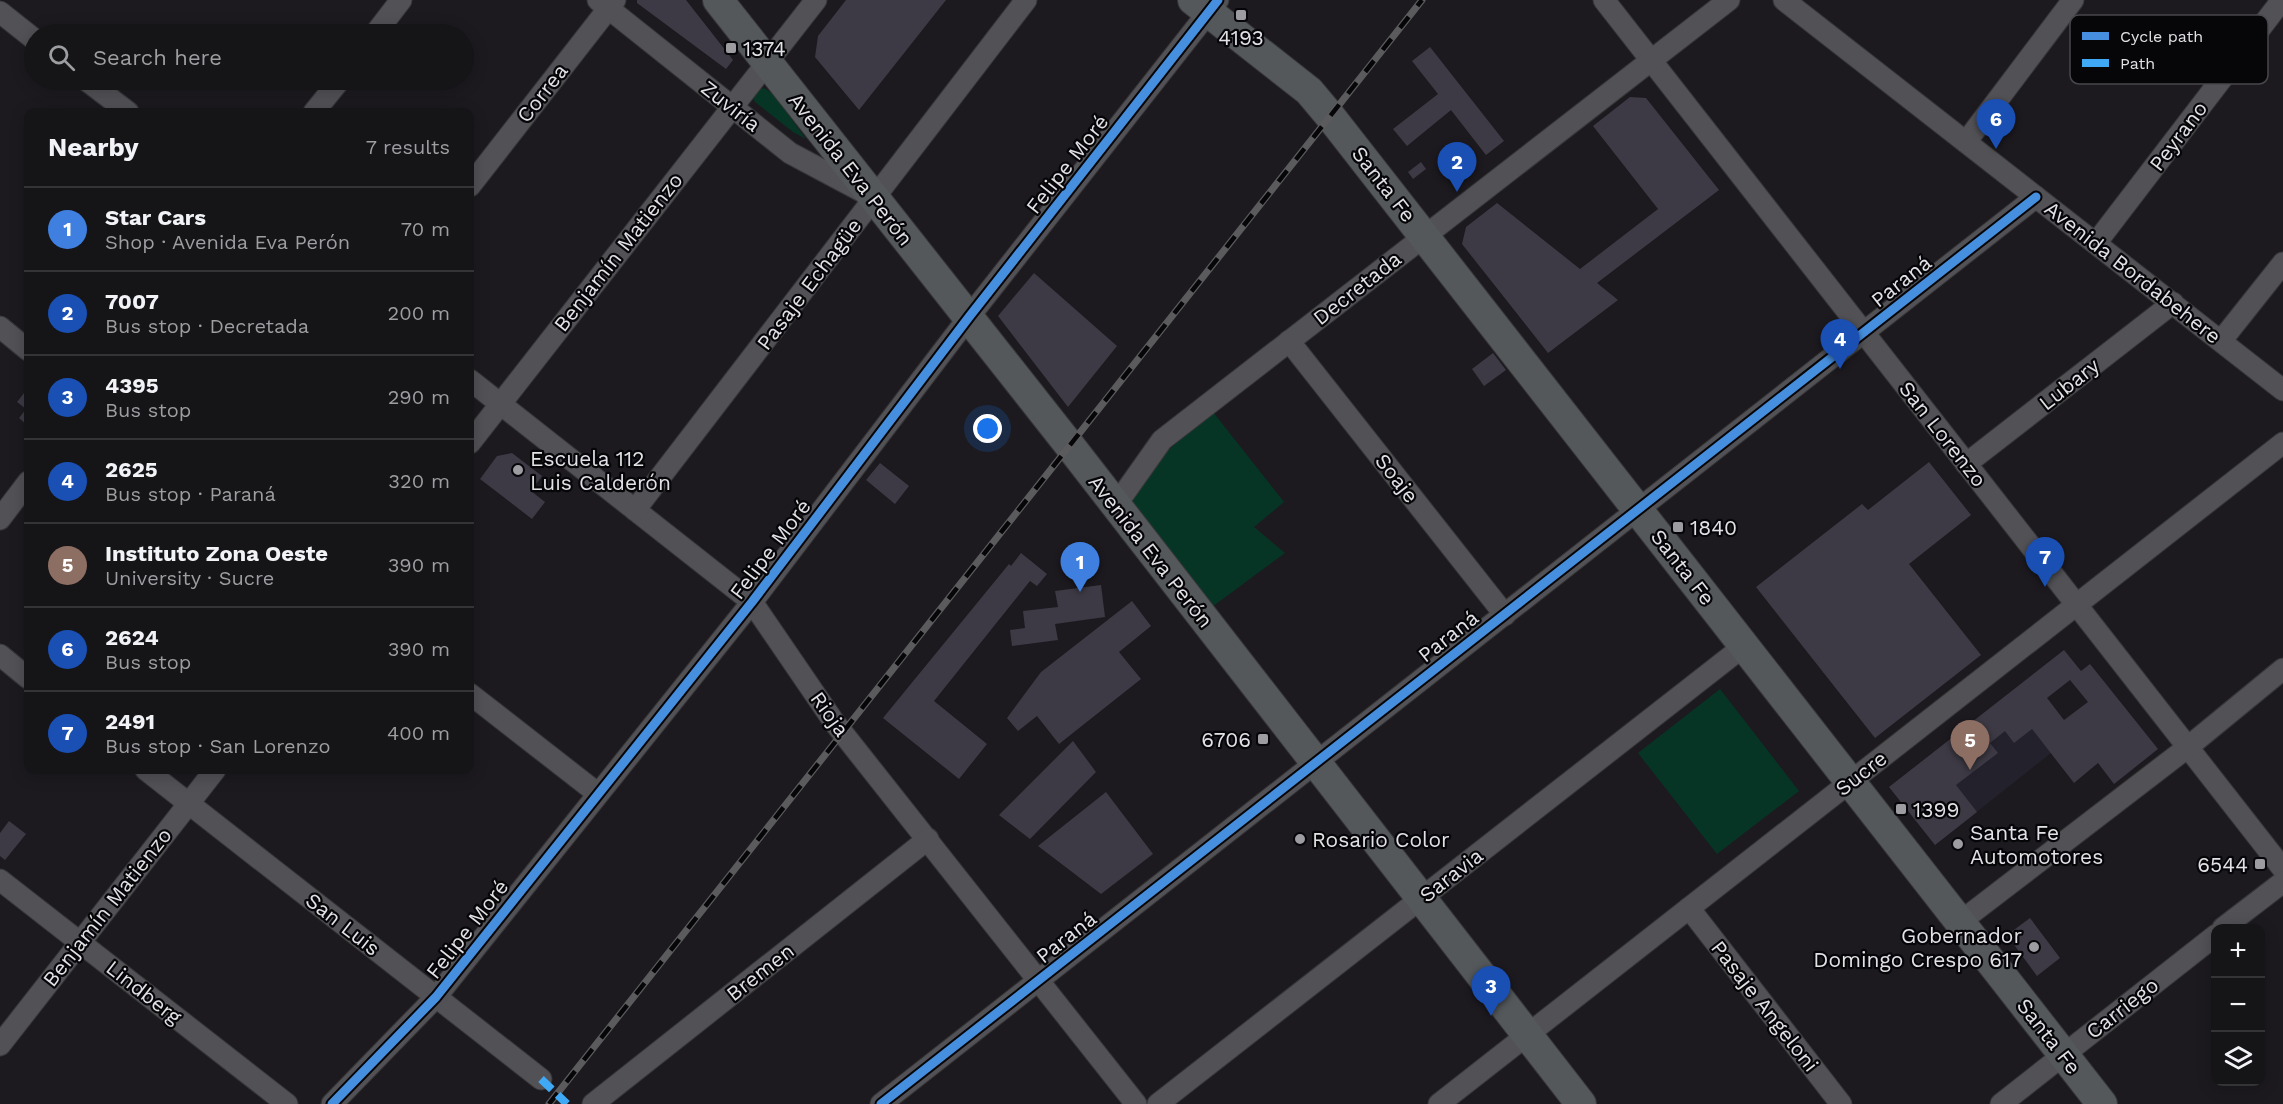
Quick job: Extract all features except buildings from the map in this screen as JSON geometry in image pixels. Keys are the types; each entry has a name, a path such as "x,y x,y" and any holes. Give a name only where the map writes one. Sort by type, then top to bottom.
{"main road":[{"name":"Avenida Eva Perón","path":"718,0 1116,505 1581,1104"},
{"name":"Santa Fe","path":"1207,4 1309,91 2102,1104"}],"street":[{"path":"383,24 401,0"},
{"name":"Benjamín Matienzo","path":"474,438 766,61 816,0"},
{"name":"Pasaje Echagüe","path":"635,510 1026,0"},
{"name":"San Lorenzo","path":"1604,0 2283,868"},
{"name":"Decretada","path":"1116,505 1162,440 1729,0"},
{"name":"Avenida Bordabehere","path":"1784,0 2283,390"},
{"path":"1966,142 2073,0"},
{"name":"Peyrano","path":"2268,18 2282,0"},
{"name":"Zuviría","path":"607,3 790,153 874,198"},
{"name":"Correa","path":"474,181 607,3"},
{"name":"Felipe Moré","path":"332,1104 436,997 752,602 1207,4"},
{"path":"0,12 24,31"},
{"name":"Peyrano","path":"2096,243 2218,84"},
{"path":"99,90 123,108"},
{"path":"317,108 332,90"},
{"name":"Paraná","path":"881,1104 2036,197"},
{"path":"2221,342 2283,263"},
{"name":"Lubary","path":"1966,464 2173,303"},
{"path":"0,327 24,347"},
{"name":"Soaje","path":"1288,341 1504,615"},
{"name":"Rioja","path":"474,383 752,602 834,722 1136,1104"},
{"name":"Sucre","path":"1439,1104 2283,442"},
{"path":"0,519 24,487"},
{"name":"Saravia","path":"1158,1104 1744,646"},
{"path":"0,655 24,675"},
{"path":"1960,922 2188,747 2283,669"},
{"path":"474,697 597,793"},
{"name":"San Luis","path":"151,774 541,1079"},
{"name":"Benjamín Matienzo","path":"0,1045 212,774"},
{"name":"Bremen","path":"593,1104 928,839"},
{"name":"Lindberg","path":"0,880 287,1104"},
{"path":"2228,924 2283,882"},
{"name":"Pasaje Angeloni","path":"1689,908 1841,1104"},
{"name":"Carriego","path":"2001,1104 2211,939"}],"shaded area":[{"path":"2006,696 2051,753 1935,845 1889,787"}],"green space":[{"path":"764,88 773,94 806,139 793,132 755,102 753,98 756,90"},
{"path":"1213,412 1284,502 1254,527 1285,553 1212,607 1132,505 1137,491 1154,465"},
{"path":"1720,689 1799,791 1717,854 1638,753"}],"railway":[{"path":"549,1104 1422,0"}],"marked path":[{"path":"541,1079 567,1104"}],"cycle path":[{"path":"332,1104 436,997 752,602 969,317 1218,0"},
{"path":"881,1104 2036,197"}],"place":[{"name":"4193","path":"1241,15"},
{"name":"1374","path":"731,48"},
{"name":"2624","path":"1996,149"},
{"name":"7007","path":"1457,192"},
{"name":"2625","path":"1840,369"},
{"name":"Escuela 112 Luis Calderón","path":"518,470"},
{"name":"1840","path":"1678,527"},
{"name":"2491","path":"2045,587"},
{"name":"Star Cars","path":"1080,592"},
{"name":"6706","path":"1263,739"},
{"name":"Instituto Zona Oeste","path":"1970,770"},
{"name":"1399","path":"1901,809"},
{"name":"Rosario Color","path":"1300,839"},
{"name":"Santa Fe Automotores","path":"1958,844"},
{"name":"6544","path":"2260,864"},
{"name":"Gobernador Domingo Crespo 617","path":"2034,947"},
{"name":"4395","path":"1491,1016"}]}
